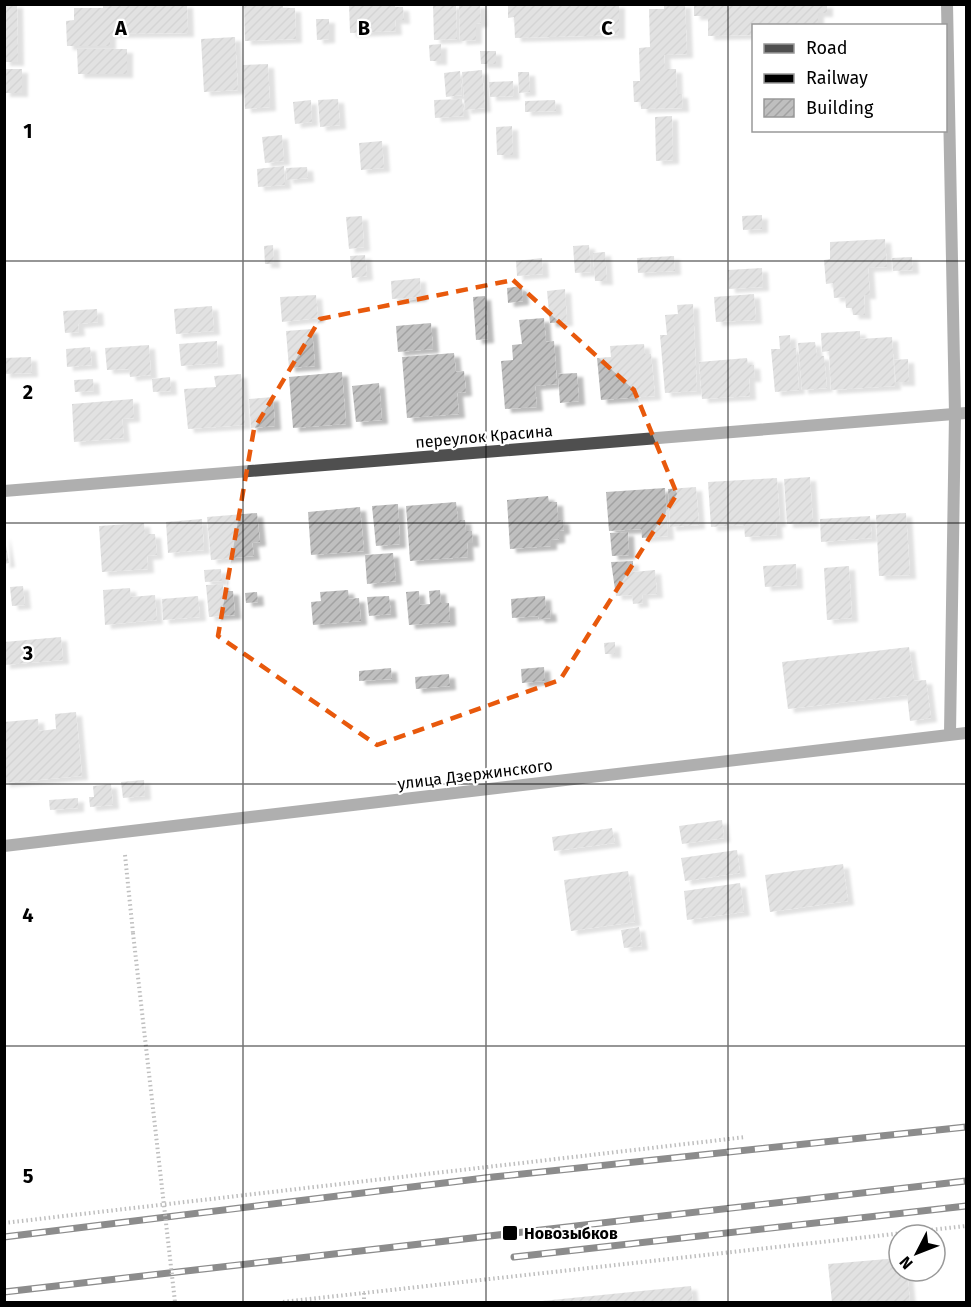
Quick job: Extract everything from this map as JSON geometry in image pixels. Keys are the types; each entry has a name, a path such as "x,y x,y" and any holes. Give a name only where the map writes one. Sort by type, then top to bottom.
{"street":[{"path":"947,4 961,414 950,733"},
{"name":"переулок Красина","path":"4,491 961,414"},
{"name":"улица Дзержинского","path":"4,846 950,733 966,733"}],"path":[{"path":"126,861 175,1302"},
{"path":"4,1223 747,1137"},
{"path":"283,1302 966,1226"},
{"path":"364,1293 364,1302"}],"highlighted area":[{"path":"513,280 634,390 677,494 560,680 377,745 218,636 254,429 320,319"}],"building":[{"path":"4,4 17,4 18,62 4,62"},
{"path":"103,4 187,4 188,33 110,34 110,46 67,46 66,21 74,20 74,8 103,8"},
{"path":"244,4 283,4 283,8 295,8 296,39 245,41"},
{"path":"349,4 395,4 395,7 403,7 404,20 395,20 396,31 350,33"},
{"path":"433,4 456,4 457,39 434,40"},
{"path":"459,4 480,4 481,23 476,24 476,40 460,41"},
{"path":"619,4 619,35 515,38 514,17 508,18 508,5"},
{"path":"664,4 685,4 687,54 664,55 665,69 676,69 677,94 682,94 683,108 641,109 641,102 634,102 633,81 640,81 639,48 650,47 649,9 664,9"},
{"path":"694,4 827,4 827,13 818,13 818,24 752,24 752,35 708,36 708,16 694,16"},
{"path":"316,19 329,19 329,39 317,40"},
{"path":"235,37 238,90 204,92 201,39"},
{"path":"441,44 441,61 430,61 429,45"},
{"path":"77,49 127,49 127,74 78,74"},
{"path":"480,51 496,51 496,64 481,64"},
{"path":"268,64 270,107 245,109 243,65"},
{"path":"4,69 22,69 22,93 4,93"},
{"path":"482,70 485,108 465,110 462,72"},
{"path":"460,71 462,95 446,97 444,73"},
{"path":"518,72 529,72 530,92 519,93"},
{"path":"513,81 514,96 490,97 489,82"},
{"path":"338,99 340,125 320,127 318,100"},
{"path":"462,99 464,116 435,118 434,100"},
{"path":"311,100 312,122 295,124 293,102"},
{"path":"555,100 556,111 525,112 525,101"},
{"path":"672,116 673,160 656,161 655,117"},
{"path":"512,126 513,155 497,155 496,127"},
{"path":"282,135 284,161 265,163 262,137"},
{"path":"382,141 384,168 361,170 359,143"},
{"path":"284,166 285,185 258,187 257,169"},
{"path":"307,167 308,178 287,180 286,168"},
{"path":"762,215 762,229 743,230 742,216"},
{"path":"362,216 364,247 349,249 346,217"},
{"path":"885,239 887,267 868,268 870,295 864,295 865,315 853,315 852,308 846,308 845,297 834,298 833,283 826,284 824,260 830,259 830,242"},
{"path":"273,245 274,264 265,264 264,246"},
{"path":"589,245 591,272 575,273 573,246"},
{"path":"605,252 607,281 595,281 593,253"},
{"path":"365,255 367,276 352,278 350,256"},
{"path":"674,256 675,271 638,273 637,258"},
{"path":"912,257 913,270 893,271 892,258"},
{"path":"542,258 543,274 517,276 516,261"},
{"path":"762,268 763,287 729,289 728,270"},
{"path":"420,278 421,297 392,299 391,281"},
{"path":"522,286 523,301 508,303 507,288"},
{"path":"565,289 567,322 550,323 547,291"},
{"path":"754,294 756,320 716,322 714,297"},
{"path":"316,295 318,318 282,322 280,297"},
{"path":"485,296 488,339 476,340 473,297"},
{"path":"693,304 697,391 665,393 660,335 667,335 665,315 678,314 677,305"},
{"path":"212,306 214,331 176,334 174,309"},
{"path":"97,309 98,322 78,324 79,332 65,333 63,311"},
{"path":"544,318 546,342 554,341 557,384 535,386 537,407 505,409 501,361 513,360 512,345 522,344 519,320"},
{"path":"431,323 433,349 398,352 396,326"},
{"path":"312,329 315,366 289,368 286,331"},
{"path":"860,331 860,339 892,337 895,386 831,390 829,351 822,352 821,333"},
{"path":"790,335 791,348 796,348 799,390 775,392 771,349 780,349 779,336"},
{"path":"217,341 218,363 181,366 179,344"},
{"path":"815,342 817,356 824,356 827,388 802,390 798,343"},
{"path":"644,344 645,354 651,354 655,396 601,400 597,358 611,357 610,346"},
{"path":"149,345 151,375 130,377 129,369 107,370 105,348"},
{"path":"90,347 92,365 67,367 66,349"},
{"path":"454,353 456,372 464,371 466,392 457,393 459,414 407,418 402,357"},
{"path":"31,357 32,373 4,374 4,358"},
{"path":"747,358 748,365 754,365 755,378 749,378 750,396 702,399 699,362"},
{"path":"908,359 909,382 896,382 894,360"},
{"path":"342,372 346,424 293,428 289,377"},
{"path":"577,373 579,401 560,403 558,374"},
{"path":"241,374 245,425 188,429 184,389 216,387 214,376"},
{"path":"170,377 171,391 153,392 152,379"},
{"path":"93,379 94,391 75,392 74,380"},
{"path":"379,383 382,420 356,422 352,386"},
{"path":"273,397 275,426 251,428 249,399"},
{"path":"133,399 134,418 122,419 124,438 74,442 72,404"},
{"path":"810,477 813,523 787,524 784,479"},
{"path":"777,478 780,523 776,523 777,535 745,537 744,525 711,527 708,482"},
{"path":"696,487 699,525 670,527 668,489"},
{"path":"665,488 668,536 642,538 641,529 609,531 606,492"},
{"path":"548,496 549,502 557,502 558,520 563,520 564,530 559,531 559,539 551,540 551,546 510,549 507,500"},
{"path":"456,502 458,520 465,520 466,531 472,531 473,543 467,543 468,557 410,561 406,506"},
{"path":"398,504 400,544 376,546 372,506"},
{"path":"360,507 364,551 311,555 308,512"},
{"path":"257,513 260,542 252,543 254,556 211,560 207,517"},
{"path":"906,513 910,575 879,576 876,515"},
{"path":"870,516 872,538 821,542 820,519"},
{"path":"202,519 204,550 168,553 166,522"},
{"path":"144,523 145,534 155,534 157,555 147,556 148,569 102,572 99,526"},
{"path":"628,532 629,555 612,556 610,533"},
{"path":"4,534 9,563 4,564"},
{"path":"393,553 396,581 367,584 365,555"},
{"path":"633,561 633,572 655,570 657,594 642,595 643,603 633,604 632,595 616,596 611,562"},
{"path":"796,564 797,585 765,587 763,566"},
{"path":"849,566 852,618 827,620 824,568"},
{"path":"221,569 222,581 205,582 204,570"},
{"path":"223,584 223,591 233,591 235,615 209,617 206,585"},
{"path":"23,586 25,605 12,606 10,587"},
{"path":"130,588 131,597 155,595 157,620 105,625 103,590"},
{"path":"348,590 349,599 359,598 361,621 313,625 311,602 321,601 320,592"},
{"path":"440,590 441,603 449,603 450,622 409,625 406,592 419,591 420,605 430,604 429,591"},
{"path":"257,592 258,602 246,603 245,593"},
{"path":"198,596 200,617 163,620 162,599"},
{"path":"389,596 391,614 369,616 367,597"},
{"path":"545,596 546,610 550,610 551,618 539,619 538,616 512,618 511,599"},
{"path":"61,637 63,660 4,665 4,642"},
{"path":"615,642 615,654 605,654 604,643"},
{"path":"909,647 914,681 926,680 931,718 910,721 907,695 788,709 782,662"},
{"path":"544,667 545,681 522,683 521,669"},
{"path":"391,668 392,679 359,681 359,671"},
{"path":"449,674 450,686 416,689 415,677"},
{"path":"76,712 82,776 4,783 4,722 38,719 39,731 56,729 55,714"},
{"path":"144,780 145,796 123,798 121,782"},
{"path":"111,784 113,805 90,807 89,797 94,797 93,786"},
{"path":"78,798 78,808 50,810 49,800"},
{"path":"722,820 724,838 682,844 679,826"},
{"path":"612,828 615,843 554,851 552,837"},
{"path":"737,850 740,873 685,881 681,858"},
{"path":"843,864 848,901 770,912 765,875"},
{"path":"628,871 635,922 571,931 564,880"},
{"path":"740,883 744,912 687,920 684,891"},
{"path":"639,927 642,946 624,948 621,930"},
{"path":"887,1259 887,1283 908,1283 910,1302 832,1302 828,1264"},
{"path":"691,1286 693,1302 542,1302 542,1301"}],"railway":[{"path":"4,1237 493,1177 966,1127"},
{"path":"4,1292 966,1181"},
{"path":"514,1257 966,1206"}],"place":[{"name":"Новозыбков","path":"510,1233"}]}
